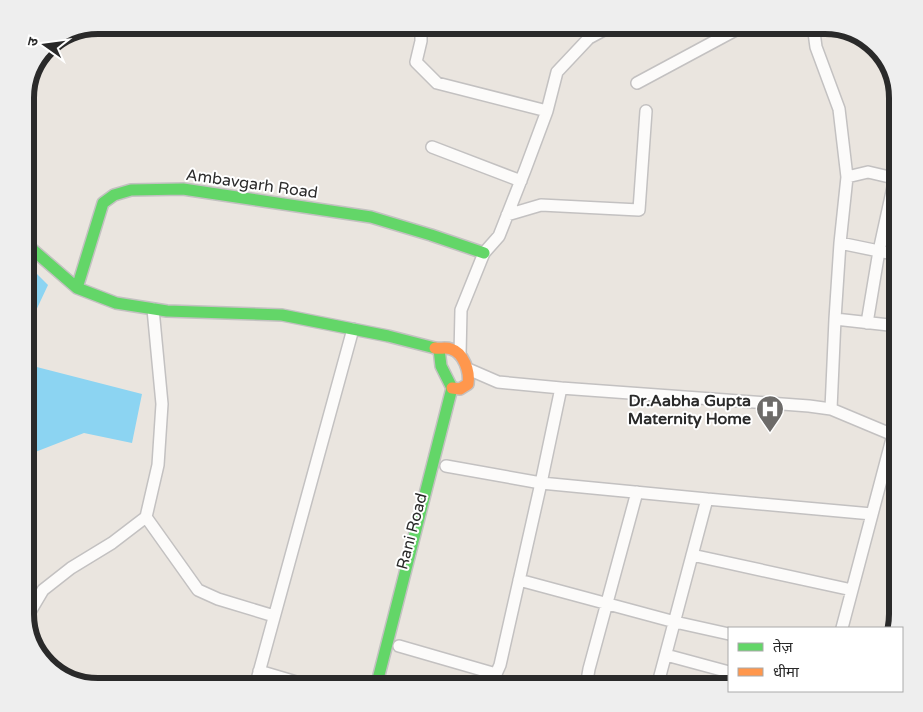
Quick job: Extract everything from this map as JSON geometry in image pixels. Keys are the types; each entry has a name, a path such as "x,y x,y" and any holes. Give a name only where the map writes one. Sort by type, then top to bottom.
{"main road":[{"name":"Ambavgarh Road","path":"77,288 103,202 114,195 131,190 183,189 371,217 484,253"},
{"path":"34,251 77,288 116,303 167,311 282,314 388,336 439,350 450,348 460,355 468,369 469,379 463,398"},
{"path":"378,678 452,388 440,366 439,350"},
{"path":"452,388 460,390 468,384"},
{"name":"Rani Road","path":"410,600 432,510"}],"street":[{"path":"421,34 416,62 437,83 548,111"},
{"path":"460,355 461,310 484,253 499,236 548,111 557,72 589,38 596,34"},
{"path":"637,82 728,34"},
{"path":"814,34 816,47 839,110 847,177 835,319 832,409"},
{"path":"507,215 541,205 639,210 646,111"},
{"path":"432,147 521,181"},
{"path":"847,177 868,172 889,177"},
{"path":"867,322 879,251 889,211"},
{"path":"840,243 889,253"},
{"path":"34,606 43,590 71,568 112,543 146,517 158,465 162,404 153,309"},
{"path":"835,319 889,325"},
{"path":"258,678 353,329"},
{"path":"468,369 498,382 832,409 889,433"},
{"path":"495,678 542,483 560,388"},
{"path":"842,627 872,514 889,459"},
{"path":"446,466 542,483 872,514"},
{"path":"588,678 638,492"},
{"path":"660,678 707,499"},
{"path":"146,517 198,590 218,599 274,616"},
{"path":"692,555 852,590"},
{"path":"519,580 675,622 728,634"},
{"path":"399,646 496,674"},
{"path":"666,656 728,672"},
{"path":"260,670 285,678"}],"water":[{"path":"34,271 48,285 34,315"},
{"path":"34,366 142,394 132,443 84,433 34,452"}],"traffic: fast":[{"path":"77,288 103,203 114,195 131,190 183,189 371,217 484,253"},
{"path":"34,251 77,288 116,303 167,311 282,315 388,336 435,348"},
{"path":"378,678 452,388 441,366 439,349"}],"traffic: slow":[{"path":"435,348 449,348 456,351 465,363 468,384 460,389 452,388"}],"place":[{"name":"Dr.Aabha Gupta Maternity Home","path":"770,433"}]}
